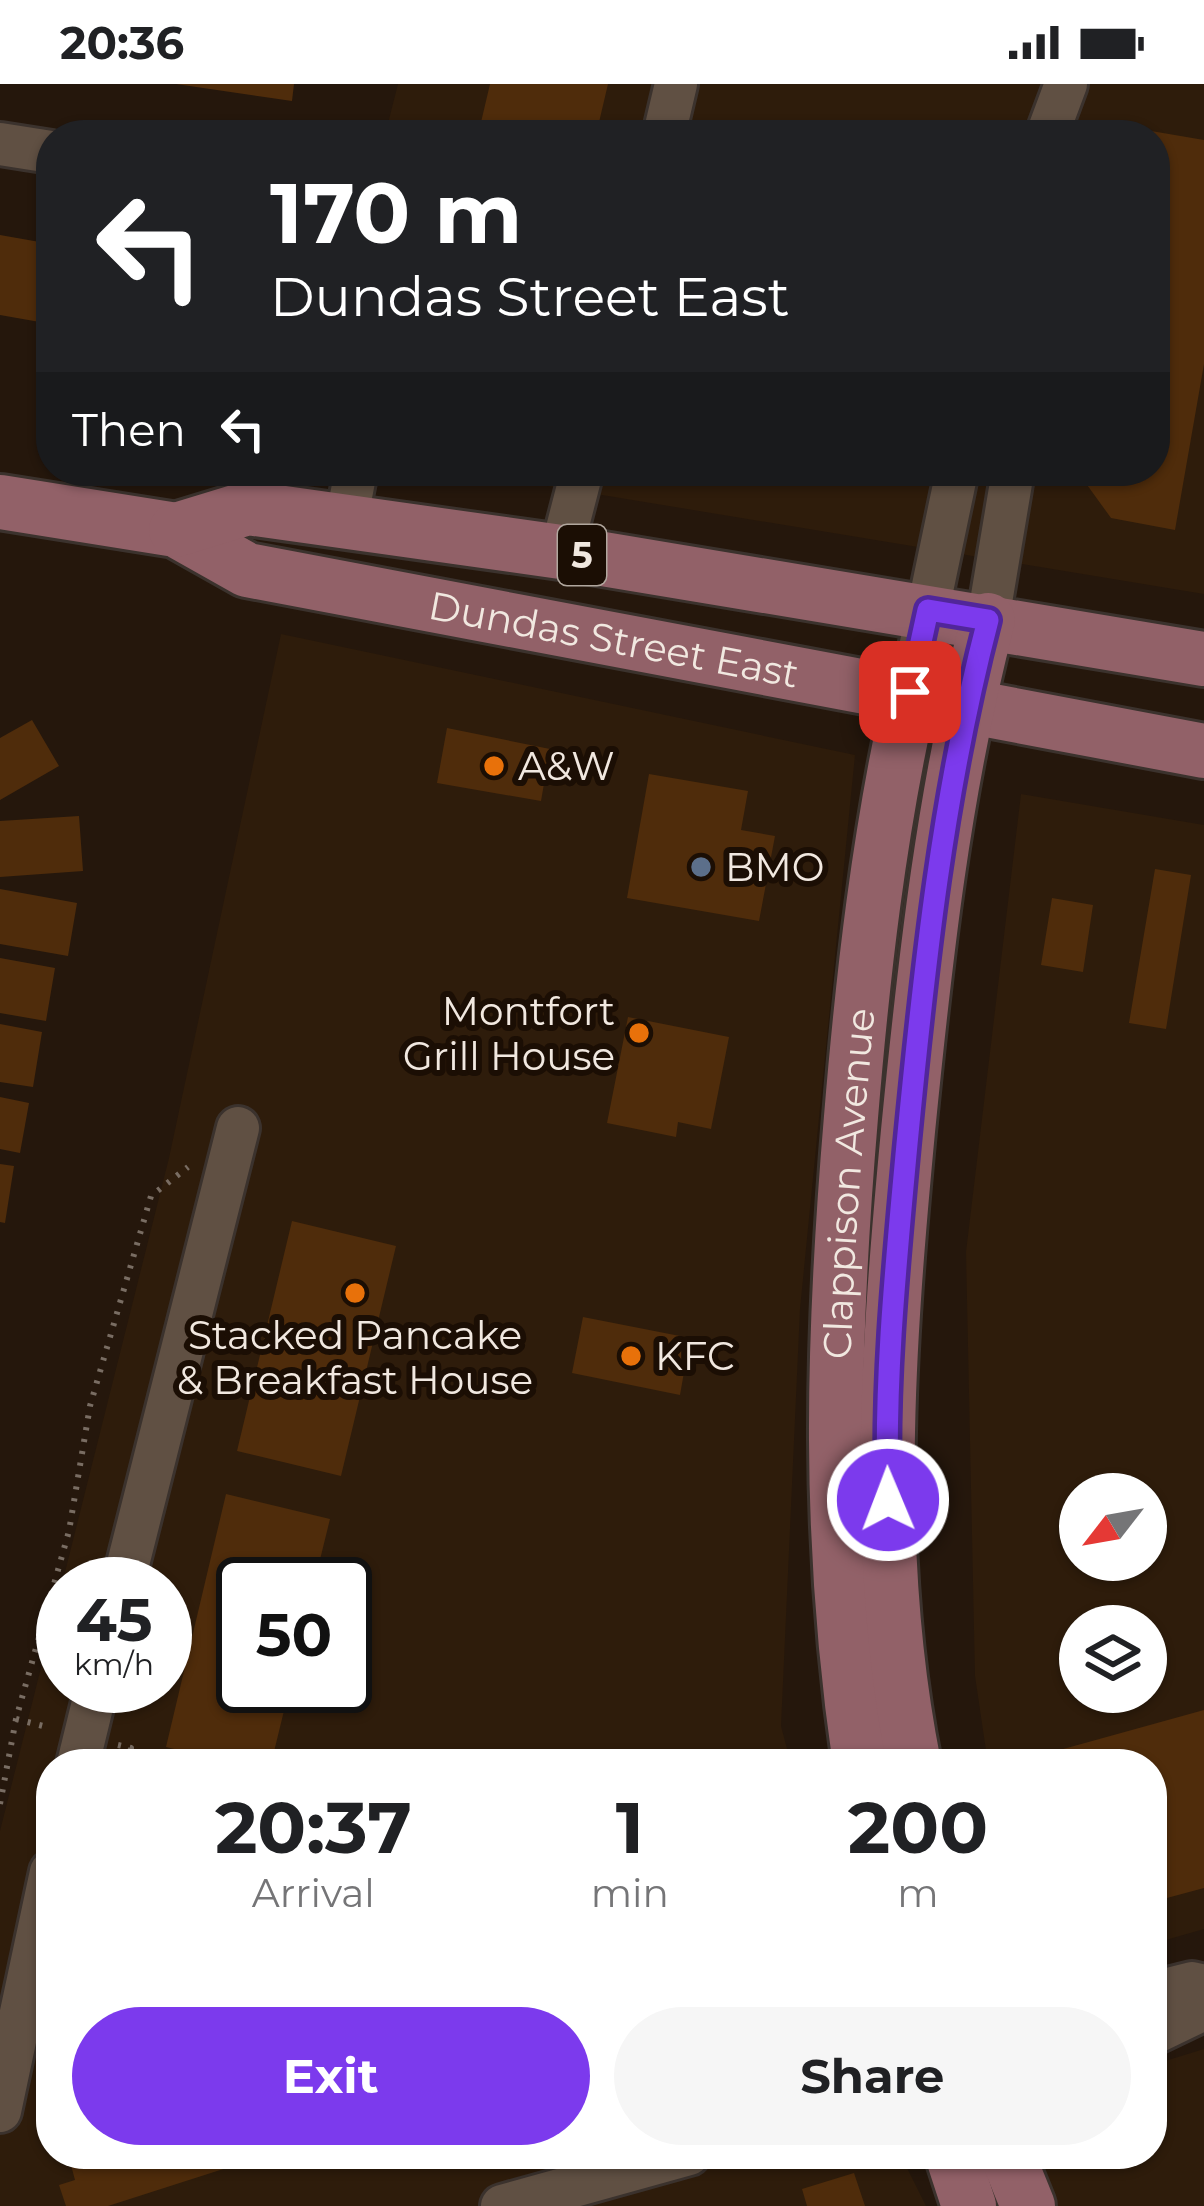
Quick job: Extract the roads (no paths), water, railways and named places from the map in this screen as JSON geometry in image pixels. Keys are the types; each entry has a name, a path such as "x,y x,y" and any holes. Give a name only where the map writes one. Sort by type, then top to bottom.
{"main road":[{"name":"Dundas Street East","path":"176,530 248,508 351,496 561,551 1204,659"},
{"name":"Dundas Street East","path":"0,502 176,530 247,570 967,702 1033,722 1204,751"},
{"name":"Clappison Avenue","path":"912,1749 890,1587 888,1339 923,973 967,702 988,620"},
{"name":"Clappison Avenue","path":"858,1749 838,1568 832,1427 838,1281 860,985 884,810 910,692"},
{"path":"957,2169 969,2206"},
{"path":"1013,2169 1028,2206"}],"street":[{"path":"668,120 676,84"},
{"path":"1053,120 1066,84"},
{"path":"0,144 36,150"},
{"path":"561,551 578,486"},
{"name":"Clappison Avenue","path":"910,692 954,486"},
{"path":"988,620 1010,486"},
{"path":"130,1557 238,1129"},
{"path":"81,1749 90,1713"},
{"path":"0,2111 36,1942"},
{"path":"1167,1989 1192,1983 1204,1986"},
{"path":"1167,2027 1204,2009"},
{"path":"502,2206 634,2169"}],"place":[{"name":"A&W","path":"494,766"},
{"name":"BMO","path":"701,867"},
{"name":"Montfort Grill House","path":"639,1033"},
{"name":"Stacked Pancake & Breakfast House","path":"355,1293"},
{"name":"KFC","path":"631,1356"}]}
